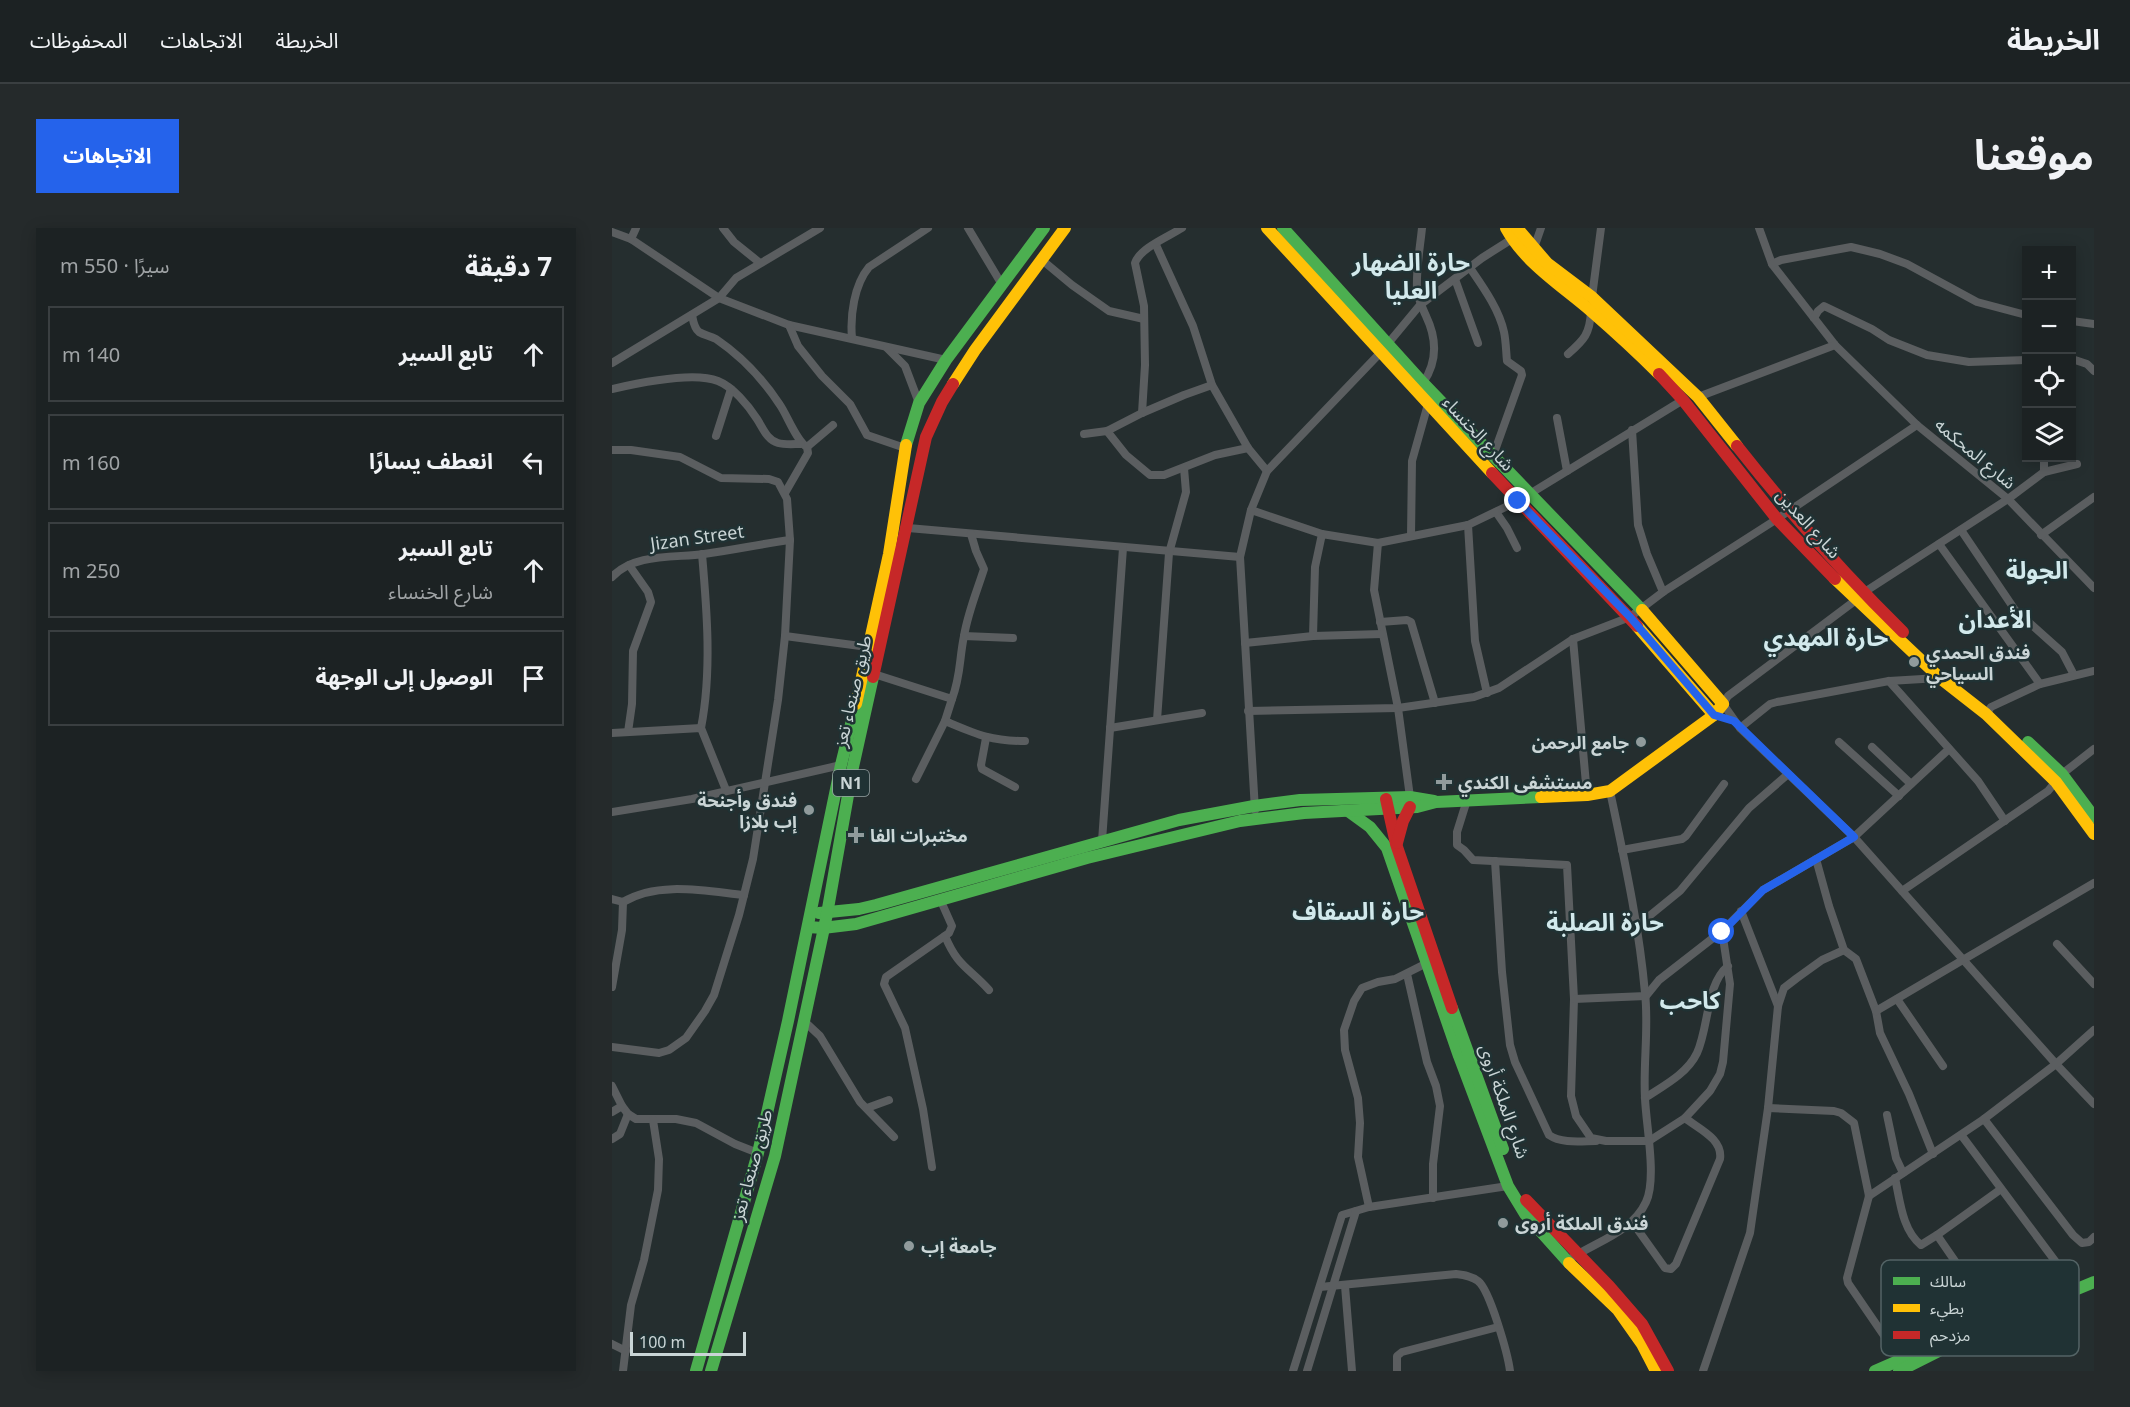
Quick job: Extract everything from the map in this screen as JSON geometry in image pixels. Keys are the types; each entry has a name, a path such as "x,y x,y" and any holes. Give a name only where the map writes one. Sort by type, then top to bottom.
{"main road":[{"name":"طريق صنعاء تعز","path":"696,1371 758,1153 841,765 889,554 905,448 919,403 946,360 1044,228"},
{"name":"طريق صنعاء تعز","path":"711,1371 774,1156 805,1022 854,767 908,528 926,437 942,402 975,350 1065,228"},
{"name":"شارع الخنساء","path":"1267,228 1384,348 1424,383 1493,456 1524,498 1714,715"},
{"name":"شارع الخنساء","path":"1283,228 1428,404 1641,609 1723,704"},
{"name":"شارع العدين","path":"1512,232 1534,248 1547,263 1592,297 1698,397 1788,511 1860,597 1940,678 1989,711"},
{"name":"شارع العدين","path":"1512,232 1534,265 1591,311 1657,372 1683,400 1777,519 1860,597 1989,711 2059,778 2094,817"},
{"path":"960,340 975,350"},
{"path":"811,913 827,914 859,909 921,894 1179,820 1255,812 1302,813 1410,802 1587,795 1610,791 1714,715 1723,704"},
{"name":"شارع العدين","path":"2059,778 2094,834"},
{"path":"808,927 824,930 870,921 940,899 1300,800 1388,804"},
{"path":"1348,810 1392,846 1410,802"},
{"name":"شارع الملكة أروى","path":"1388,804 1392,846 1427,963 1508,1186 1526,1214 1572,1257 1609,1286 1642,1324 1668,1371"},
{"name":"شارع الملكة أروى","path":"1392,846 1521,1195 1618,1310 1642,1344 1653,1369"},
{"path":"2079,1288 2094,1282"},
{"path":"1875,1371 1900,1365 1922,1356"}],"street":[{"path":"631,239 636,228"},
{"path":"723,228 734,242 760,262"},
{"path":"612,363 719,298 736,278 760,262 820,228"},
{"path":"852,338 852,315 864,273 869,267 928,228"},
{"path":"968,228 1001,284"},
{"path":"1142,413 1145,366 1144,306 1135,263 1143,251 1182,228"},
{"path":"1422,228 1417,289 1420,304 1432,332 1435,350 1432,369 1424,383"},
{"path":"1534,248 1541,228"},
{"path":"1592,297 1601,228"},
{"name":"شارع المحكمه","path":"1759,228 1772,264 1835,345 1917,425 2008,499 2094,588"},
{"path":"612,232 631,239 719,298 789,325 946,360"},
{"path":"1255,812 1240,557 1251,510 1267,471 1384,348 1420,304 1470,268 1512,232"},
{"path":"1156,245 1193,326 1212,386 1248,448 1267,471"},
{"path":"1772,264 1781,260 1851,247 1907,264 1977,302 2022,314"},
{"path":"1042,260 1072,285 1110,311 1144,319"},
{"path":"1470,268 1498,316 1504,332 1507,361 1521,371 1522,375 1493,456"},
{"path":"1455,279 1478,343"},
{"path":"1814,318 1824,306 1872,329 1889,340 1927,355 1969,362 2022,360"},
{"path":"1568,354 1582,342 1589,330 1591,311"},
{"path":"692,315 695,328 699,332 708,334 740,357 772,393 808,453 804,464 785,494"},
{"path":"2076,322 2094,324"},
{"path":"789,325 798,346 822,376 850,404 867,435 905,448"},
{"path":"885,345 905,366 919,403"},
{"path":"1698,397 1835,345"},
{"path":"2076,360 2086,364 2094,371"},
{"path":"612,389 655,380 700,378 715,380 731,389 757,419 766,434 776,443 804,446 832,425"},
{"path":"1084,434 1107,431 1184,395 1212,386"},
{"path":"716,436 731,389"},
{"path":"1251,510 1322,534 1378,543 1468,525 1524,498 1683,400"},
{"path":"1411,536 1412,461 1428,404"},
{"path":"1557,418 1567,471"},
{"path":"1248,711 1398,708 1487,693 1574,639 1630,617 1663,592 1917,425"},
{"path":"1632,430 1638,525 1663,592"},
{"path":"1107,431 1126,455 1150,475 1164,475 1215,455 1248,448"},
{"path":"612,449 681,457 721,478 769,479 778,482 785,494 790,540 785,636 753,860 714,995 686,1038 669,1050 659,1053 612,1047"},
{"path":"2044,462 2044,472"},
{"path":"2076,464 2044,472 2008,499 1860,597 1728,696 1723,704 1737,725 1854,837 2094,1104"},
{"path":"1156,720 1169,553 1186,492 1184,468"},
{"path":"2041,535 2094,497"},
{"path":"1496,512 1517,548"},
{"path":"1468,525 1475,641 1487,693"},
{"path":"908,528 1169,553 1240,557"},
{"path":"1960,530 2015,610 2062,652 2074,675"},
{"path":"916,779 945,721 959,680 971,602 984,569 971,534"},
{"path":"1313,636 1315,567 1322,534"},
{"name":"Jizan Street","path":"612,577 629,565 649,559 702,554 790,540"},
{"path":"1378,543 1374,590 1398,708 1410,802"},
{"path":"1939,544 2040,684"},
{"path":"1102,841 1123,548"},
{"path":"702,554 706,616 705,704 701,728 726,790"},
{"path":"628,732 632,704 633,651 651,602 648,592 629,565"},
{"path":"1380,622 1407,620 1411,622 1435,702"},
{"path":"1245,643 1313,636 1382,634"},
{"path":"785,636 868,647"},
{"path":"964,636 1013,638"},
{"path":"1574,639 1587,795"},
{"path":"1989,711 2040,684 2094,671"},
{"path":"874,674 952,699"},
{"path":"1737,725 1777,702 1889,681 1940,678"},
{"path":"1889,681 1978,781 2005,821"},
{"path":"1110,728 1202,712"},
{"path":"1714,715 1737,725"},
{"path":"945,721 986,738 1025,741"},
{"path":"612,733 701,728"},
{"path":"986,738 982,769 1016,787"},
{"path":"1839,742 1899,796"},
{"path":"1872,747 1911,784"},
{"path":"1574,999 1646,996 1659,980 1722,932 1763,890 1854,837 1949,749"},
{"path":"1902,891 2048,791 2059,778 2094,749"},
{"path":"612,812 692,799 841,765"},
{"path":"1637,926 1680,891 1749,808 1787,775"},
{"path":"1622,850 1682,839 1724,784"},
{"path":"1572,1257 1633,1223 1646,1203 1650,1191 1645,1098 1646,996 1637,926 1610,791"},
{"path":"1467,800 1457,832 1458,847 1473,860 1567,865 1574,999 1572,1106 1586,1131 1596,1141"},
{"path":"1816,859 1828,906 1844,950 1856,959 1876,1011 1880,1033 1909,1094 1933,1154"},
{"path":"1495,861 1510,1045 1515,1062 1549,1135 1554,1138 1649,1141 1685,1118 1710,1091 1720,1074 1723,1062 1730,984 1722,932"},
{"path":"1876,1011 2094,883"},
{"path":"612,899 623,902 637,893 657,889 744,895"},
{"path":"932,1167 923,1109 904,1028 884,984 886,978 949,933 952,926 940,899"},
{"path":"612,987 622,930 623,902"},
{"path":"1741,911 1778,1006"},
{"path":"945,936 952,954 989,990"},
{"path":"2057,944 2094,984"},
{"path":"1703,1371 1750,1233 1768,1108 1778,1006 1784,988 1822,960 1844,950"},
{"path":"1369,1207 1358,1157 1360,1123 1358,1098 1345,1050 1344,1030 1354,1001 1362,988 1377,982 1395,979 1427,963"},
{"path":"1645,1098 1680,1074 1698,1052 1718,976 1728,966"},
{"path":"1407,974 1427,1062 1436,1086 1440,1106 1433,1164 1433,1198"},
{"path":"1897,999 1943,1066"},
{"path":"805,1022 820,1036 860,1102 894,1137"},
{"path":"1869,1196 1962,1136 2056,1064 2094,1030"},
{"path":"612,1086 622,1106 636,1119 676,1119 696,1123 735,1144 758,1153"},
{"path":"867,1108 889,1100"},
{"path":"612,1112 622,1106"},
{"path":"1768,1108 1834,1111 1841,1113 1854,1123 1869,1196 1847,1278 1881,1335"},
{"path":"612,1139 620,1134 628,1114"},
{"path":"1887,1115 1896,1158 1904,1173"},
{"path":"1633,1223 1665,1268 1671,1269 1676,1264 1721,1152 1717,1142 1685,1118"},
{"path":"1984,1119 2073,1235 2082,1243 2089,1242 2094,1237"},
{"path":"623,1371 631,1305 644,1260 658,1190 658,1159 653,1120"},
{"path":"1962,1136 2054,1260"},
{"path":"1895,1178 1906,1225 1921,1245 2001,1189"},
{"path":"1293,1371 1342,1215 1369,1207 1508,1186"},
{"path":"1306,1371 1356,1211"},
{"path":"1937,1235 1954,1260"},
{"path":"1320,1287 1456,1274 1466,1275 1479,1282 1487,1295 1510,1371"},
{"path":"1345,1286 1352,1371"},
{"path":"1397,1371 1397,1356 1402,1352 1498,1327"},
{"path":"612,1344 626,1351"}],"traffic: fast":[{"path":"906,445 919,403 946,360 1044,228"},
{"path":"1283,228 1423,383 1642,610"},
{"path":"711,1371 775,1156 827,914 853,767 873,677"},
{"path":"696,1371 758,1153 856,704"},
{"path":"2028,742 2062,774 2094,817"},
{"path":"819,913 876,905 1179,820 1254,806 1300,800 1410,797 1434,801"},
{"path":"808,927 823,928 856,924 1087,858 1240,821 1304,813 1417,807 1436,802 1541,797"},
{"path":"1348,811 1370,827 1387,848 1459,1056 1508,1186 1525,1214 1569,1263"},
{"path":"1452,1008 1503,1149"},
{"path":"2079,1288 2094,1282"},
{"path":"1875,1371 1909,1356"},
{"path":"1899,1371 1929,1356"}],"traffic: slow":[{"path":"953,384 975,350 1065,228"},
{"path":"1267,228 1492,473"},
{"path":"1506,228 1514,241 1534,263 1600,319 1659,374"},
{"path":"1517,228 1547,263 1592,297 1698,397 1737,446"},
{"path":"856,704 889,554 906,445"},
{"path":"1835,579 1940,678 1986,714 2056,782 2094,834"},
{"path":"1541,797 1587,795 1610,791 1714,715 1723,704 1642,610"},
{"path":"1637,626 1714,715"},
{"path":"1569,1263 1618,1310 1642,1344 1656,1371"}],"traffic: jam":[{"path":"1659,374 1683,400 1777,519 1835,579"},
{"path":"873,677 926,437 953,384"},
{"path":"1737,446 1817,542 1903,632"},
{"path":"1492,473 1637,626"},
{"path":"1386,799 1396,844 1452,1008"},
{"path":"1397,843 1403,821 1410,807"},
{"path":"1526,1200 1609,1286 1642,1324 1668,1371"}],"place":[{"name":"فندق الحمدي السياحي","path":"1914,662"},
{"name":"جامع الرحمن","path":"1641,742"},
{"name":"مستشفى الكندي","path":"1444,782"},
{"name":"فندق وأجنحة إب بلازا","path":"809,810"},
{"name":"مختبرات الفا","path":"856,835"},
{"name":"فندق الملكة أروى","path":"1503,1223"},
{"name":"جامعة إب","path":"909,1246"}],"district":[{"name":"حارة الضهار العليا","path":"1411,275"},
{"name":"الجولة","path":"2037,569"},
{"name":"الأعدان","path":"1995,618"},
{"name":"حارة المهدي","path":"1826,636"},
{"name":"حارة السقاف","path":"1358,910"},
{"name":"حارة الصلبة","path":"1605,921"},
{"name":"كاحب","path":"1690,999"}],"route":[{"path":"1518,501 1630,617 1714,715 1734,721 1787,775 1854,837 1763,890 1722,932"}]}
